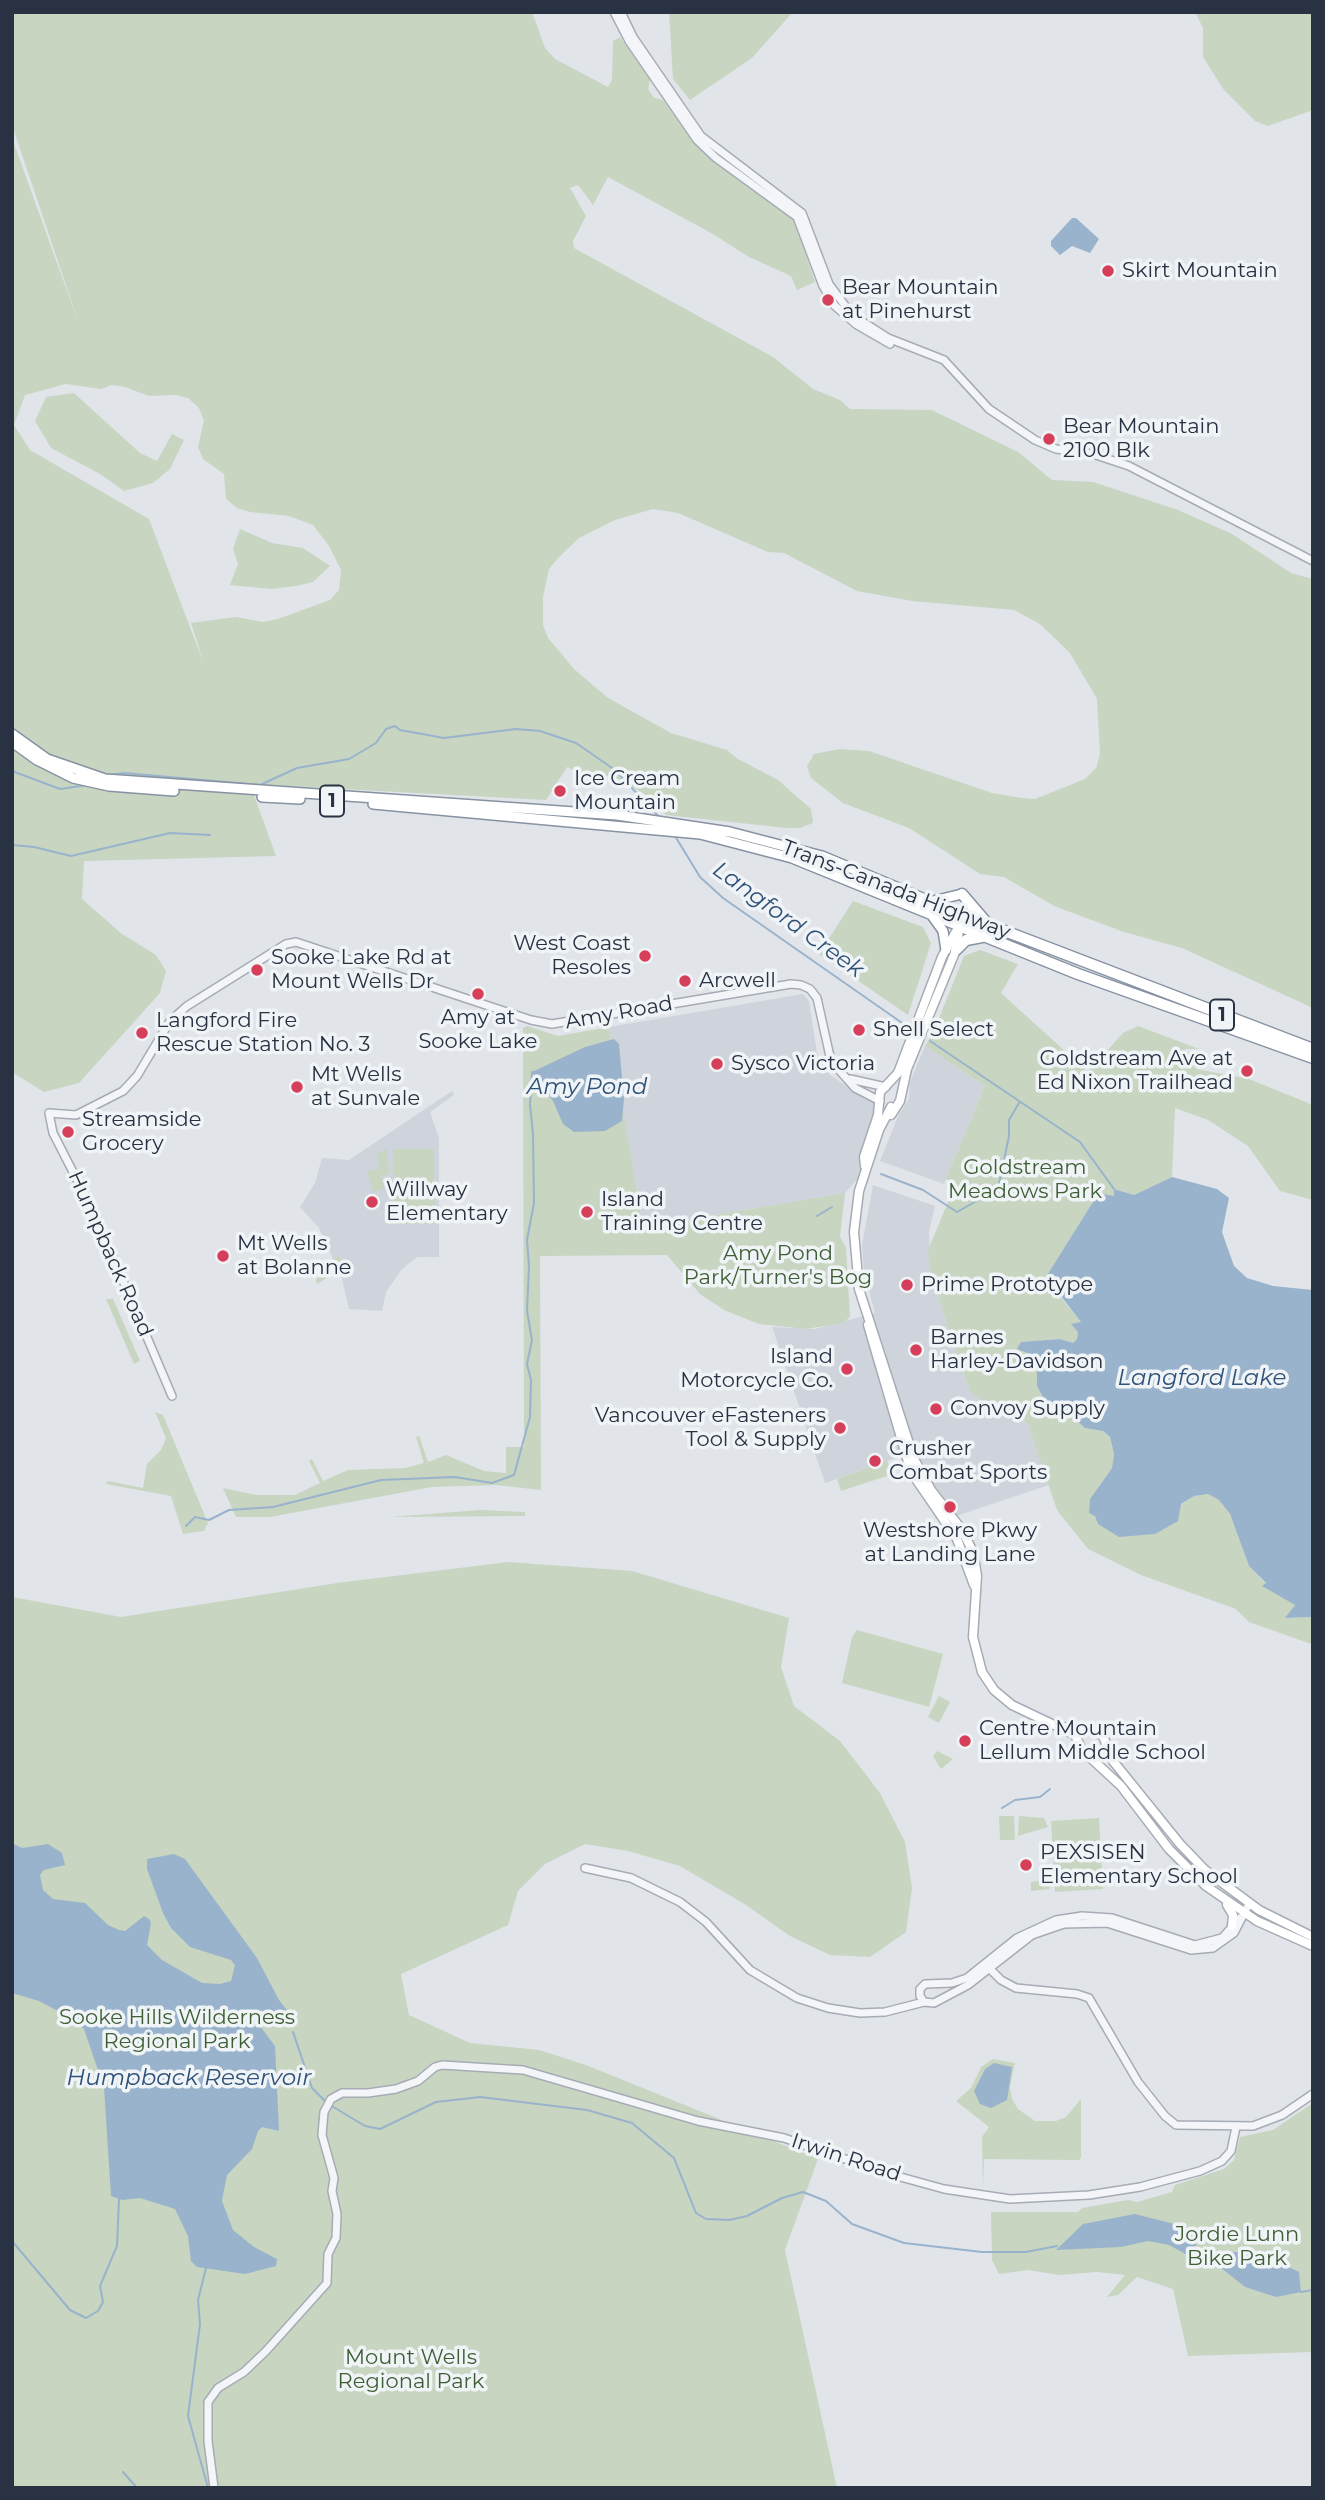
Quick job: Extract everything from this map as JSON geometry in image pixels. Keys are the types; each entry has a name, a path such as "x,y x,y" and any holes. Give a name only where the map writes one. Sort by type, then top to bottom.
{"highway":[{"name":"Trans-Canada Highway","path":"12,734 47,759 104,779 648,818 745,835 803,849 995,928 1313,1049"},
{"name":"Trans-Canada Highway","path":"12,742 51,768 73,778 109,786 663,828 766,850 986,937 1313,1058"},
{"path":"519,809 526,813 628,822 663,828"},
{"path":"855,883 873,886 942,911 963,915"},
{"path":"930,901 953,899 962,894 995,928"},
{"path":"931,916 943,931 951,950 970,939 986,937"}],"main road":[{"path":"963,915 896,1103 876,1139 858,1199 854,1244 859,1289 869,1335 911,1472 957,1539 974,1585 974,1646 988,1682 1012,1705 1061,1726 1103,1735 1113,1761 1180,1844 1205,1870 1249,1904 1278,1922 1313,1937"},
{"path":"865,1169 864,1157 880,1093 883,1087 896,1077 951,950"},
{"path":"883,1087 896,1087 896,1103"},
{"path":"880,1101 896,1103"},
{"path":"1061,1726 1080,1742 1086,1754 1121,1786 1180,1861 1242,1916 1313,1946"},
{"path":"1080,1742 1082,1736 1090,1731"},
{"path":"1086,1754 1100,1753 1105,1745"},
{"path":"1223,1899 1233,1915 1232,1926"}],"street":[{"path":"614,12 629,41 697,140 716,158 797,217 823,286 842,313 885,342 951,367"},
{"path":"621,12 633,37 701,136 802,213 829,284 845,308 888,338 944,360 989,409 1035,440 1056,449 1093,454 1129,466 1313,561"},
{"name":"Amy Road","path":"70,1115 84,1112 122,1091 136,1076 170,1021 187,1006 282,946 296,942 531,1020 552,1024 791,984 801,985 810,989 817,998 830,1059 855,1087 880,1101"},
{"path":"847,1079 883,1087"},
{"name":"Humpback Road","path":"70,1115 49,1113 53,1133 96,1215 172,1396"},
{"path":"53,1133 57,1122 70,1115"},
{"path":"585,1868 631,1878 681,1902 706,1922 750,1970 797,1998 828,2008 860,2013 925,2002 931,2004 968,1985 1025,1933 1071,1917 1112,1918 1195,1945 1213,1942 1242,1916"},
{"path":"907,2007 925,1984 961,1981 1032,1935 1064,1924 1107,1923 1199,1951 1226,1942 1239,1925 1249,1904"},
{"path":"987,1966 1001,1980 1022,1990 1077,1994 1089,1998 1130,2070 1169,2121 1181,2126 1236,2127 1272,2120 1313,2094"},
{"path":"936,1985 940,1990 939,1998"},
{"path":"919,1993 925,2002"},
{"name":"Irwin Road","path":"214,2488 208,2441 208,2402 218,2388 244,2372 266,2351 327,2283 328,2254 336,2238 337,2214 332,2191 334,2178 322,2135 324,2112 331,2099 342,2093 368,2094 405,2086 418,2081 435,2067 523,2070 698,2121 784,2138 886,2174 944,2189 1010,2199 1089,2195 1140,2187 1200,2171 1222,2161 1231,2151 1236,2127"}],"shaded area":[{"path":"803,994 809,1001 817,1053 829,1074 849,1088 869,1097 877,1107 879,1123 859,1177 845,1193 643,1227 609,1027"},
{"path":"925,1046 985,1086 944,1184 880,1161 899,1114 909,1099 910,1082"},
{"name":"Willway Elementary","path":"452,1091 454,1095 430,1112 439,1138 439,1257 417,1257 402,1269 386,1292 382,1311 349,1309 342,1279 319,1228 300,1207 315,1183 322,1158 349,1160"},
{"path":"873,1185 935,1206 929,1232 931,1277 969,1388 1028,1424 1049,1485 956,1516 934,1485 916,1451 825,1483 772,1327 815,1329 875,1313 864,1272 862,1245"}],"green space":[{"path":"12,12 532,12 545,48 555,59 608,87 612,80 613,41 620,37 650,80 648,89 654,98 663,100 696,146 794,220 815,282 797,290 791,276 749,257 713,234 608,177 593,205 578,185 570,188 586,216 573,241 574,248 773,357 813,389 840,400 850,409 932,410 1018,452 1052,480 1093,482 1178,510 1232,534 1291,573 1313,579 1313,1008 1182,948 1124,932 1054,906 1004,877 980,874 909,828 843,803 811,778 807,766 814,754 840,749 869,751 992,793 1022,798 1035,799 1085,779 1096,768 1100,754 1097,699 1070,653 1040,624 1014,610 912,601 857,591 784,553 768,552 678,513 653,509 615,520 579,538 557,559 549,569 543,597 543,625 548,638 574,669 608,698 671,733 727,750 738,759 778,780 811,809 813,823 800,828 787,828 666,815 643,793 618,779 592,772 578,773 567,767 546,800 250,784 276,856 84,861 82,899 122,934 156,955 166,971 160,993 79,1083 44,1092 12,1072 12,138 79,324 12,125","holes":["66,384 101,389 112,385 149,396 175,395 188,398 199,408 204,421 198,447 203,459 224,474 226,499 237,508 250,512 289,516 313,525 329,546 341,570 339,590 330,600 278,619 263,622 236,617 191,623 204,664 149,519 30,450 14,425 25,395"]},
{"path":"669,12 793,12 752,58 690,100 673,79"},
{"path":"1195,12 1313,12 1313,110 1268,126 1255,121 1224,90 1203,57 1203,28"},
{"path":"74,393 140,453 157,461 172,434 184,440 170,469 153,483 124,491 100,474 51,448 35,421 46,397"},
{"path":"240,529 272,543 303,548 330,566 313,582 296,586 271,589 230,585 238,564 233,549"},
{"path":"853,901 923,927 931,943 908,1015 819,954"},
{"name":"Goldstream Meadows Park","path":"980,950 1018,964 1001,993 1088,1072 1123,1033 1138,1026 1199,1049 1184,1049 1190,1054 1196,1069 1249,1079 1313,1105 1313,1200 1280,1191 1248,1146 1208,1120 1175,1108 1172,1177 1134,1195 1114,1189 1114,1197 1093,1202 1057,1262 1057,1293 1081,1322 1077,1339 1073,1343 1060,1339 1021,1342 1038,1360 1037,1386 1046,1403 1068,1413 1085,1428 1103,1431 1110,1437 1114,1454 1112,1468 1099,1486 1093,1513 1097,1519 1119,1536 1134,1535 1194,1496 1208,1493 1219,1500 1230,1514 1249,1566 1266,1584 1263,1585 1295,1605 1286,1618 1313,1617 1313,1649 1311,1644 1249,1622 1236,1609 1141,1575 1088,1549 1057,1510 1028,1424 994,1400 988,1402 971,1393 931,1277 928,1250 956,1183 946,1179 985,1086 925,1046 933,1033 964,956"},
{"name":"Amy Pond Park/Turner's Bog","path":"527,1026 558,1036 609,1027 643,1227 845,1193 840,1237 846,1248 850,1317 843,1323 806,1329 759,1324 724,1310 700,1294 667,1255 540,1256 541,1490 496,1485 432,1487 270,1517 236,1517 223,1488 256,1495 295,1495 320,1483 309,1461 312,1459 323,1481 348,1470 405,1468 424,1463 416,1437 419,1436 428,1462 446,1455 484,1471 506,1473 506,1447 524,1447 523,1028"},
{"path":"387,1149 389,1174 381,1176 385,1188 373,1192 367,1172 379,1168 377,1154"},
{"path":"393,1149 434,1149 435,1224 392,1224 393,1193 399,1191 394,1174"},
{"path":"339,1256 343,1263 347,1262 350,1270 340,1274 339,1270 317,1284 316,1279 338,1267 334,1258"},
{"path":"106,1299 113,1299 140,1361 134,1364"},
{"path":"155,1412 163,1415 208,1523 204,1531 183,1534 171,1496 106,1484 108,1481 143,1488 147,1464 161,1450 166,1438"},
{"path":"887,1461 893,1474 841,1491 837,1479"},
{"path":"480,1510 525,1512 525,1516 391,1517"},
{"path":"508,1562 632,1571 789,1618 781,1667 794,1706 840,1741 880,1793 905,1842 912,1888 906,1932 870,1957 830,1955 790,1936 746,1905 680,1866 628,1851 585,1844 545,1864 518,1891 508,1925 401,1974 409,2015 470,2043 539,2050 586,2065 818,2159 785,2250 837,2488 12,2488 12,1597 121,1617 337,1583"},
{"path":"857,1630 943,1654 929,1707 842,1683 852,1637"},
{"path":"939,1696 950,1702 939,1723 928,1717"},
{"path":"937,1751 953,1759 941,1769 933,1756"},
{"path":"999,1816 1014,1816 1015,1840 1000,1840"},
{"path":"1019,1816 1044,1818 1048,1827 1018,1836"},
{"path":"1099,1818 1103,1889 1055,1892 1051,1821"},
{"path":"1050,1879 1050,1889 1031,1891 1031,1882"},
{"path":"993,2059 1015,2063 1010,2087 1012,2099 1018,2109 1035,2121 1056,2121 1066,2117 1081,2099 1079,2160 984,2159 983,2189 982,2137 989,2127 956,2101 971,2088 981,2067"},
{"name":"Jordie Lunn Bike Park","path":"1313,2103 1313,2352 1188,2356 1173,2289 1137,2277 1118,2295 1107,2297 1125,2275 1097,2272 1059,2275 1028,2270 999,2274 992,2260 991,2212 1078,2212 1082,2208 1128,2200 1137,2202 1172,2192 1175,2185 1224,2169 1234,2160 1240,2137 1273,2130"}],"water":[{"path":"1072,218 1076,218 1099,239 1090,253 1072,246 1060,255 1051,246 1051,241"},
{"name":"Amy Pond","path":"614,1039 619,1044 624,1099 622,1121 605,1131 574,1132 563,1124 553,1101 532,1072 585,1047"},
{"name":"Langford Lake","path":"1172,1177 1217,1189 1229,1198 1222,1232 1234,1266 1247,1278 1273,1286 1313,1290 1313,1617 1285,1618 1295,1605 1262,1586 1266,1583 1249,1566 1230,1514 1219,1500 1208,1494 1194,1496 1181,1504 1178,1521 1155,1534 1119,1537 1098,1524 1095,1516 1089,1513 1090,1499 1112,1468 1114,1454 1110,1437 1103,1431 1085,1428 1068,1413 1046,1403 1037,1386 1037,1360 1033,1355 1017,1349 1021,1342 1060,1339 1073,1343 1077,1339 1078,1332 1071,1324 1081,1322 1046,1277 1093,1202 1102,1194 1114,1196 1114,1189 1134,1195"},
{"name":"Humpback Reservoir","path":"12,1843 22,1848 48,1844 62,1853 65,1865 44,1870 40,1875 43,1890 53,1899 85,1903 108,1925 119,1930 125,1931 144,1916 151,1923 147,1945 162,1960 202,1983 220,1984 231,1981 235,1965 231,1960 190,1947 171,1928 163,1913 147,1869 147,1859 174,1854 185,1859 257,1958 279,2000 290,2014 280,2020 261,2010 254,2018 275,2046 279,2131 262,2127 258,2131 252,2149 227,2175 222,2201 233,2230 254,2247 277,2259 276,2266 245,2274 197,2267 191,2261 188,2236 175,2209 140,2198 122,2200 111,2196 104,2088 84,2029 75,2020 39,2001 12,1993"},
{"path":"994,2063 1012,2067 1007,2100 991,2108 980,2104 974,2091 985,2069"},
{"path":"1135,2214 1202,2231 1191,2257 1169,2245 1148,2241 1121,2247 1056,2250 1083,2224"},
{"path":"1239,2252 1270,2258 1299,2272 1301,2292 1276,2297 1245,2287 1210,2259 1217,2253"}],"waterway":[{"name":"Langford Creek","path":"109,775 124,773 260,785 297,768 349,759 376,743 386,729 395,726 400,730 444,738 516,729 540,731 576,743 615,770 660,818"},
{"name":"Langford Creek","path":"12,771 60,789 88,785"},
{"path":"12,845 71,856 170,833 210,835"},
{"name":"Langford Creek","path":"675,836 700,877 723,898 905,1025"},
{"name":"Langford Creek","path":"930,1041 1080,1142 1114,1189"},
{"path":"186,1526 195,1517 209,1520 229,1510 273,1507 381,1480 455,1477 492,1483 514,1475 530,1417 531,1380 527,1364 532,1340 527,1311 527,1240 534,1203 530,1105 532,1072"},
{"path":"881,1174 923,1190 957,1212 998,1189 1009,1136 1009,1120 1019,1103"},
{"path":"817,1216 832,1207"},
{"path":"1002,1808 1015,1800 1040,1797 1050,1789"},
{"path":"293,2032 312,2088 326,2102"},
{"path":"330,2105 365,2126 380,2129 436,2102 480,2097 587,2110 632,2123 674,2158 696,2213 706,2219 729,2220 747,2216 782,2198 803,2192 826,2201 852,2224 904,2243 982,2252 1026,2252 1057,2246"},
{"path":"12,2241 70,2310 86,2318 98,2311 103,2302 100,2286 117,2246 119,2199"},
{"path":"1193,2255 1210,2259"},
{"path":"206,2268 198,2300 200,2324 188,2416 208,2488"},
{"path":"1301,2292 1313,2290"},
{"path":"123,2472 137,2488"}],"place":[{"name":"Skirt Mountain","path":"1108,271"},
{"name":"Bear Mountain at Pinehurst","path":"828,300"},
{"name":"Bear Mountain 2100 Blk","path":"1049,439"},
{"name":"Ice Cream Mountain","path":"560,791"},
{"name":"West Coast Resoles","path":"645,956"},
{"name":"Sooke Lake Rd at Mount Wells Dr","path":"257,970"},
{"name":"Arcwell","path":"685,981"},
{"name":"Amy at Sooke Lake","path":"478,994"},
{"name":"Shell Select","path":"859,1030"},
{"name":"Langford Fire Rescue Station No. 3","path":"142,1033"},
{"name":"Sysco Victoria","path":"717,1064"},
{"name":"Goldstream Ave at Ed Nixon Trailhead","path":"1247,1071"},
{"name":"Mt Wells at Sunvale","path":"297,1087"},
{"name":"Streamside Grocery","path":"68,1132"},
{"name":"Willway Elementary","path":"372,1202"},
{"name":"Island Training Centre","path":"587,1212"},
{"name":"Mt Wells at Bolanne","path":"223,1256"},
{"name":"Prime Prototype","path":"907,1285"},
{"name":"Barnes Harley-Davidson","path":"916,1350"},
{"name":"Island Motorcycle Co.","path":"847,1369"},
{"name":"Convoy Supply","path":"936,1409"},
{"name":"Vancouver eFasteners Tool & Supply","path":"840,1428"},
{"name":"Crusher Combat Sports","path":"875,1461"},
{"name":"Westshore Pkwy at Landing Lane","path":"950,1507"},
{"name":"Centre Mountain Lellum Middle School","path":"965,1741"},
{"name":"PEXSISEṈ Elementary School","path":"1026,1865"}],"park label":[{"name":"Sooke Hills Wilderness Regional Park","path":"177,2030"},
{"name":"Mount Wells Regional Park","path":"411,2370"}]}
